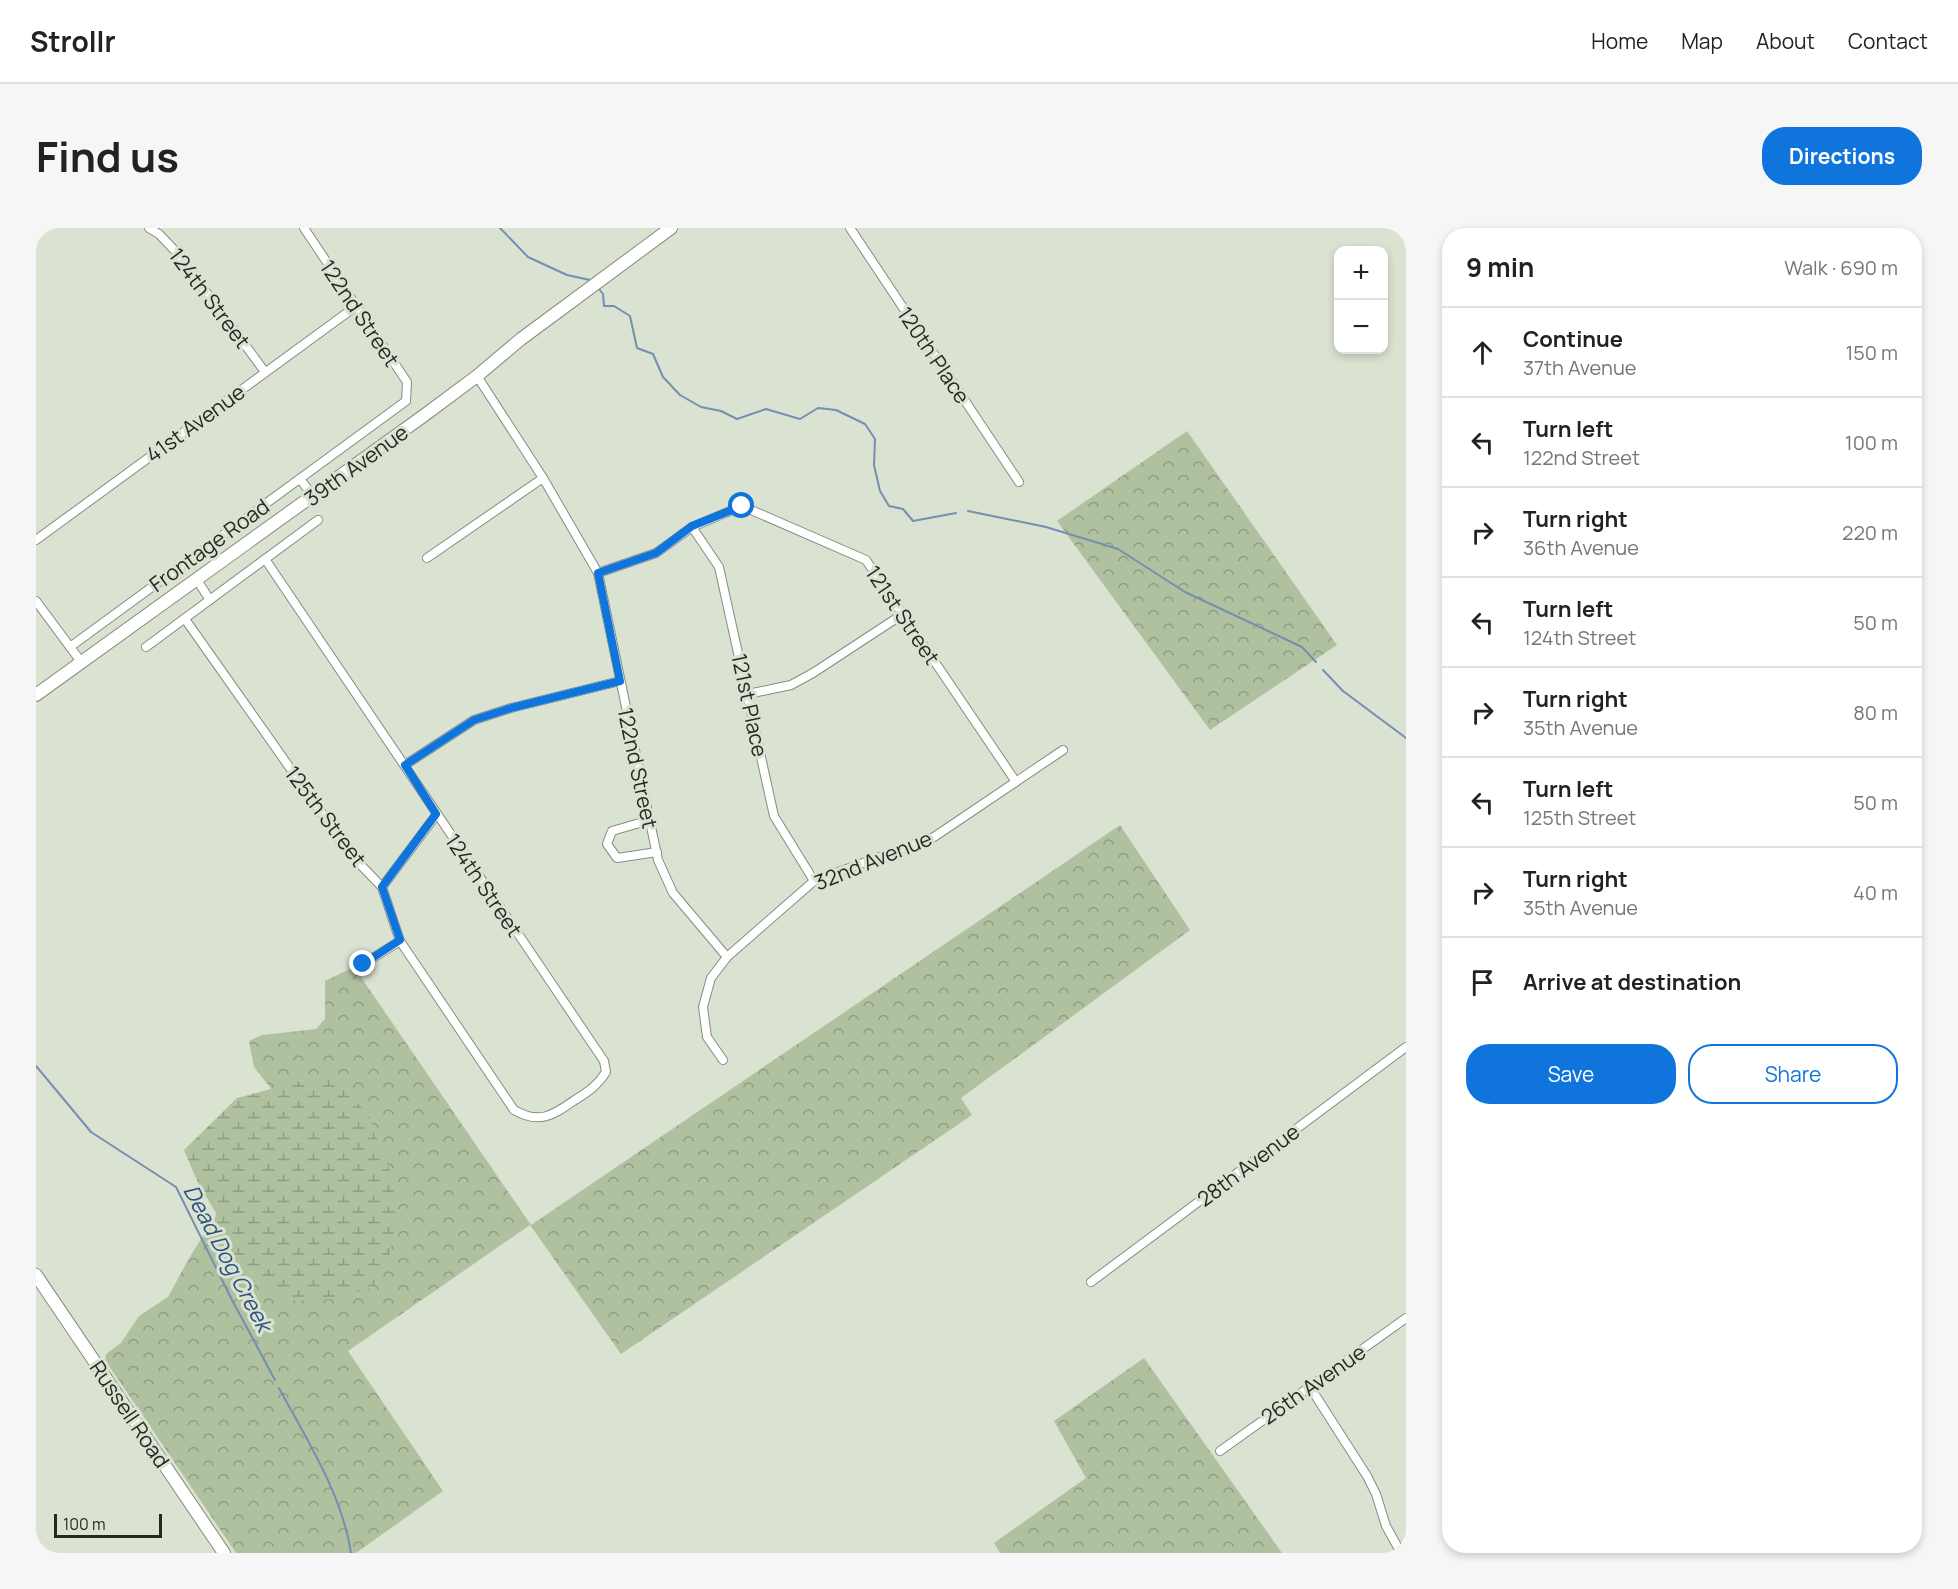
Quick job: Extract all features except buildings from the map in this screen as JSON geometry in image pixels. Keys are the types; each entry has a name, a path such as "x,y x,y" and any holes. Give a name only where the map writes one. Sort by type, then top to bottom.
{"main road":[{"name":"39th Avenue","path":"36,695 477,376 521,339 671,228"},
{"name":"Russell Road","path":"36,1275 224,1553"}],"street":[{"name":"124th Street","path":"149,228 159,234 178,254 265,372"},
{"name":"122nd Street","path":"304,228 407,382 406,401"},
{"name":"120th Place","path":"850,228 1019,482"},
{"name":"41st Avenue","path":"36,540 355,307"},
{"name":"122nd Street","path":"477,376 543,478 598,573 657,852 673,893 727,957"},
{"name":"Frontage Road","path":"70,647 406,401"},
{"path":"427,558 543,478"},
{"path":"300,479 313,496"},
{"name":"121st Street","path":"692,526 742,506 866,560 1016,782"},
{"name":"39th Avenue","path":"146,647 318,520"},
{"path":"598,573 656,553 692,526"},
{"name":"121st Place","path":"692,526 719,567 774,816 814,881"},
{"name":"124th Street","path":"264,559 604,1061 606,1072 600,1082 555,1114 537,1118 525,1117 514,1110"},
{"path":"196,580 210,600"},
{"path":"36,601 82,663"},
{"path":"748,694 791,685 903,614"},
{"name":"125th Street","path":"185,619 352,856 382,887 400,940 514,1110"},
{"path":"405,765 474,720 511,708 620,681"},
{"name":"32nd Avenue","path":"723,1060 707,1037 703,1007 711,978 727,957 814,881 934,837 1064,750"},
{"path":"382,887 436,814"},
{"path":"650,820 612,831 607,844 617,858 657,852"},
{"path":"363,964 400,940"},
{"name":"28th Avenue","path":"1091,1282 1406,1047"},
{"name":"26th Avenue","path":"1220,1450 1406,1318"},
{"path":"1310,1387 1367,1476 1376,1494 1386,1526 1401,1553"}],"green space":[{"path":"1187,431 1337,645 1210,730 1057,521"},
{"path":"1120,825 1190,930 961,1098 972,1115 621,1354 530,1225 348,1351 443,1491 356,1553 236,1553 105,1360 106,1354 121,1343 139,1316 168,1297 209,1226 260,1283 304,1080 272,1090 254,1067 249,1041 262,1035 316,1029 325,1019 325,981 354,967 531,1225"},
{"path":"339,1079 369,1117 390,1171 398,1211 389,1258 372,1288 333,1299 296,1301 260,1283 212,1230 216,1213 198,1183 184,1150 237,1098 304,1080"},
{"path":"1144,1358 1282,1553 1000,1553 994,1543 1086,1478 1054,1421"}],"waterway":[{"path":"500,228 528,257 567,275 590,280"},
{"path":"599,289 603,294 604,306 614,306 630,316 637,348 653,354 663,377 680,395 701,407 721,411 737,419 766,409 800,419 818,408 836,410 865,424 875,439 874,465 880,491 889,506 903,509 913,521 956,513"},
{"path":"968,511 1046,527 1118,549 1185,592 1302,647 1316,662"},
{"path":"1323,670 1343,691 1406,738"},
{"name":"Dead Dog Creek","path":"36,1066 91,1132 176,1187 275,1380"},
{"name":"Dead Dog Creek","path":"279,1388 332,1489 351,1553"}],"route":[{"path":"363,964 400,940 382,887 436,814 405,765 474,720 511,708 620,681 598,573 656,553 692,526 742,506"}]}
